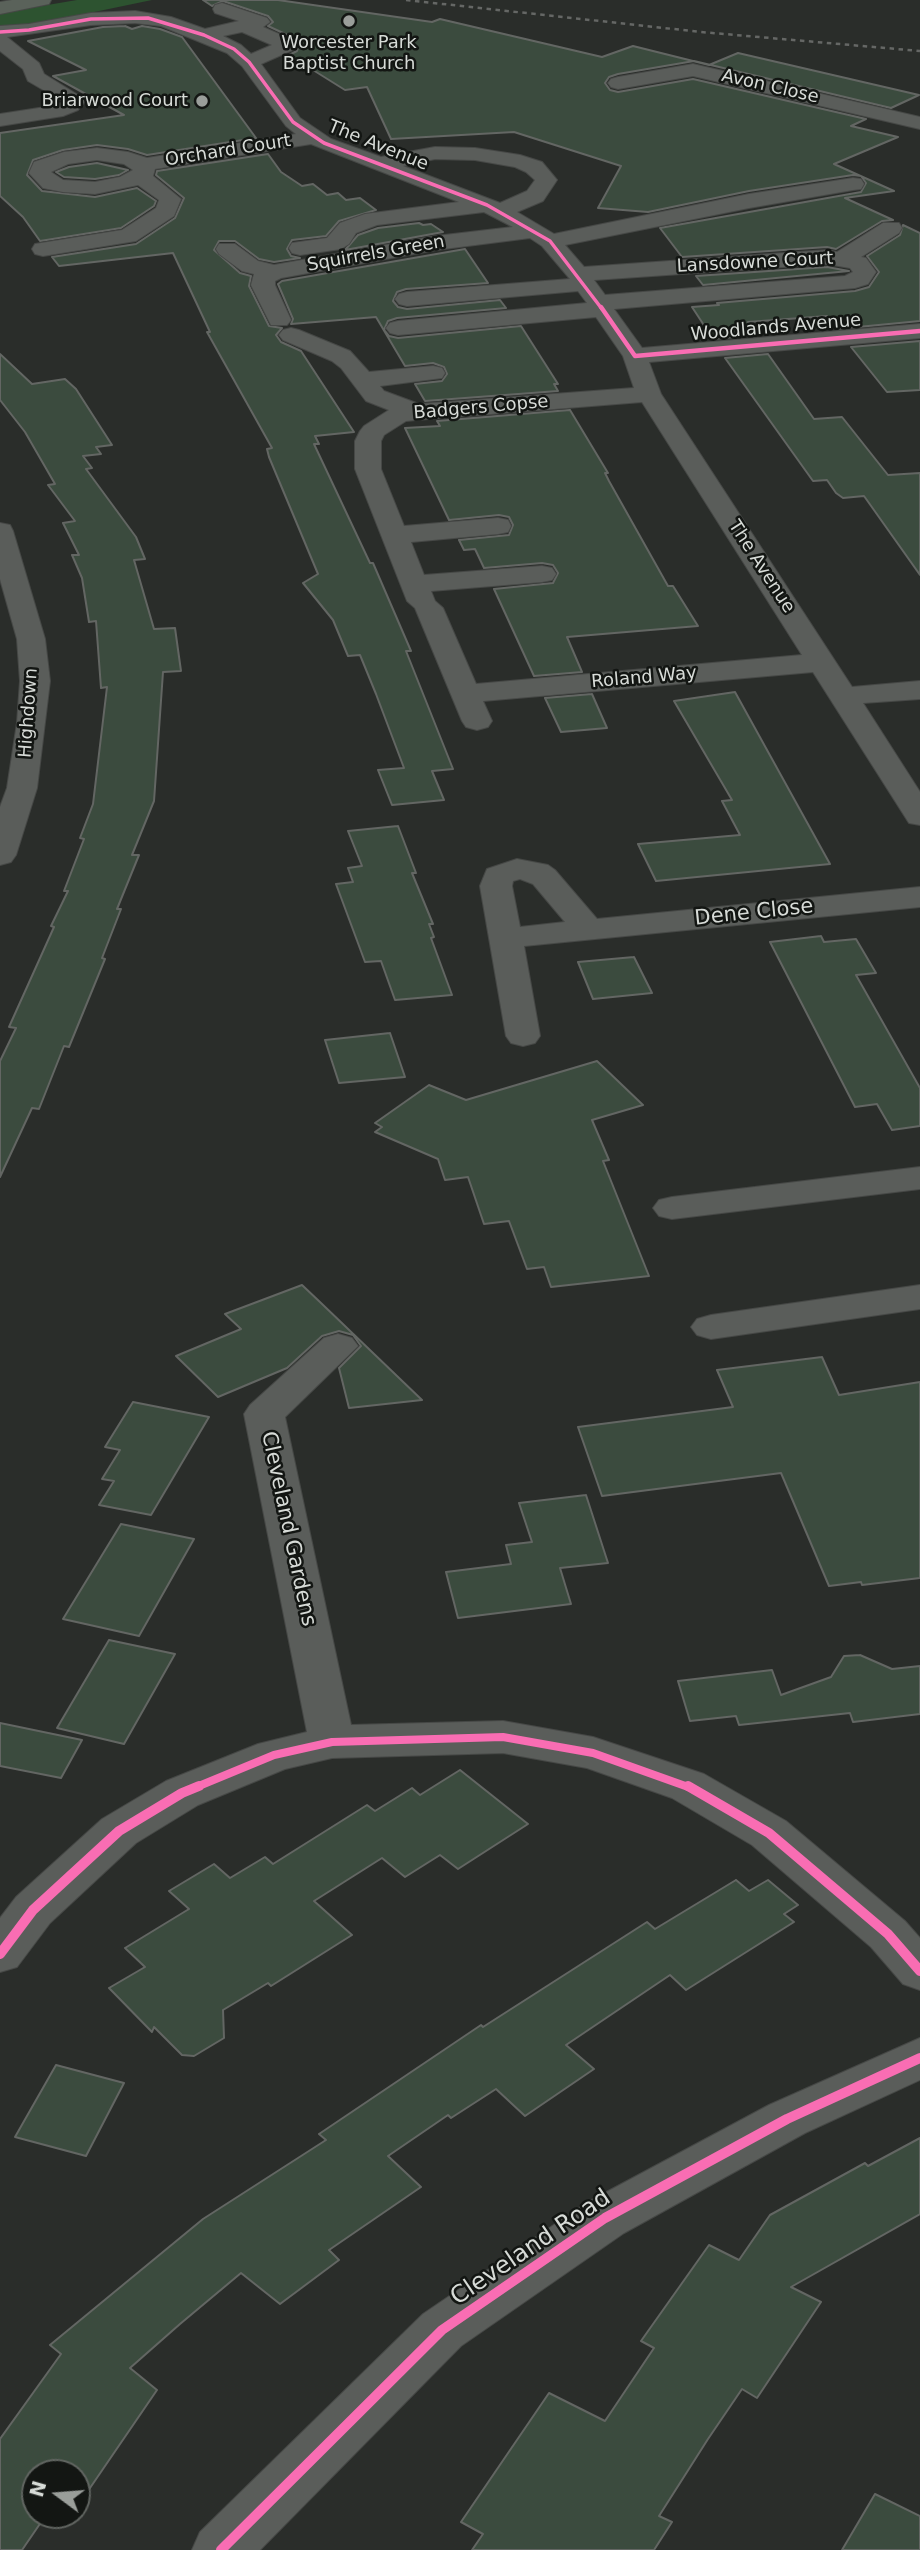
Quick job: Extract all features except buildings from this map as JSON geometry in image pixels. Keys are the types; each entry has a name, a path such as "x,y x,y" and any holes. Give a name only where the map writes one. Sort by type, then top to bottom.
{"main road":[{"path":"0,8 42,0"}],"street":[{"path":"204,36 260,22 222,9"},
{"name":"The Avenue","path":"0,32 29,30 91,19 135,17 164,21 204,36 234,49 249,62 293,122 315,137 493,208 543,236 590,293 635,356 649,394 920,816"},
{"path":"245,26 288,45 249,62"},
{"path":"0,41 32,67 35,77 41,82 76,100 71,106 56,112 0,120"},
{"name":"Avon Close","path":"618,83 693,70 920,123"},
{"name":"Orchard Court","path":"43,249 128,236 166,211 170,199 140,172 315,137"},
{"path":"283,250 332,244 341,239 348,228 373,219 493,208 535,196 543,189 546,180 534,167 520,161 475,154 435,153 379,164"},
{"name":"Squirrels Green","path":"274,272 436,243 543,236 853,184"},
{"path":"709,190 733,205"},
{"path":"844,258 891,228"},
{"path":"227,249 250,266 274,272"},
{"name":"Lansdowne Court","path":"827,257 844,258 858,263 865,272 860,279 847,284 667,298 590,293 647,270 827,257"},
{"name":"Lansdowne Court","path":"647,270 667,298"},
{"path":"274,272 263,278 263,285 285,328 351,363 375,396 416,412"},
{"path":"407,299 590,293"},
{"path":"398,328 590,293"},
{"name":"Woodlands Avenue","path":"635,356 920,331"},
{"path":"361,380 433,373"},
{"name":"Badgers Copse","path":"421,598 368,469 368,441 373,431 384,422 416,412 649,394"},
{"path":"393,535 498,526"},
{"name":"Highdown","path":"0,531 31,639 35,681 23,788 0,855"},
{"path":"477,721 421,598 542,574"},
{"name":"Roland Way","path":"466,694 822,662"},
{"path":"844,696 920,690"},
{"path":"523,1036 496,886 498,876 517,869 527,869 544,877 588,929"},
{"name":"Dene Close","path":"505,938 920,897"},
{"path":"672,1208 920,1178"},
{"path":"712,1327 920,1297"},
{"name":"Cleveland Gardens","path":"332,1742 264,1414 338,1346"},
{"path":"0,1954 33,1910 119,1831 182,1793 274,1755 332,1742 503,1737 593,1754 688,1786 769,1833 888,1934 920,1971"},
{"name":"Cleveland Road","path":"221,2550 442,2330 605,2218 787,2119 920,2058"}],"green space":[{"path":"77,0 152,0 22,27 0,26 0,13"}],"railway":[{"path":"406,0 701,32 920,51"}],"cycle path":[{"path":"0,32 29,30 91,19 148,18 204,35 234,49 249,62 293,122 324,143 487,205 550,241 578,274 635,356 920,331"},
{"path":"0,1954 33,1910 119,1831 182,1793 274,1755 332,1742 503,1737 593,1753 688,1786 769,1833 888,1934 920,1971"},
{"path":"221,2550 442,2330 605,2218 787,2119 920,2058"}],"place":[{"name":"Worcester Park Baptist Church","path":"349,21"},
{"name":"Briarwood Court","path":"202,101"}]}
